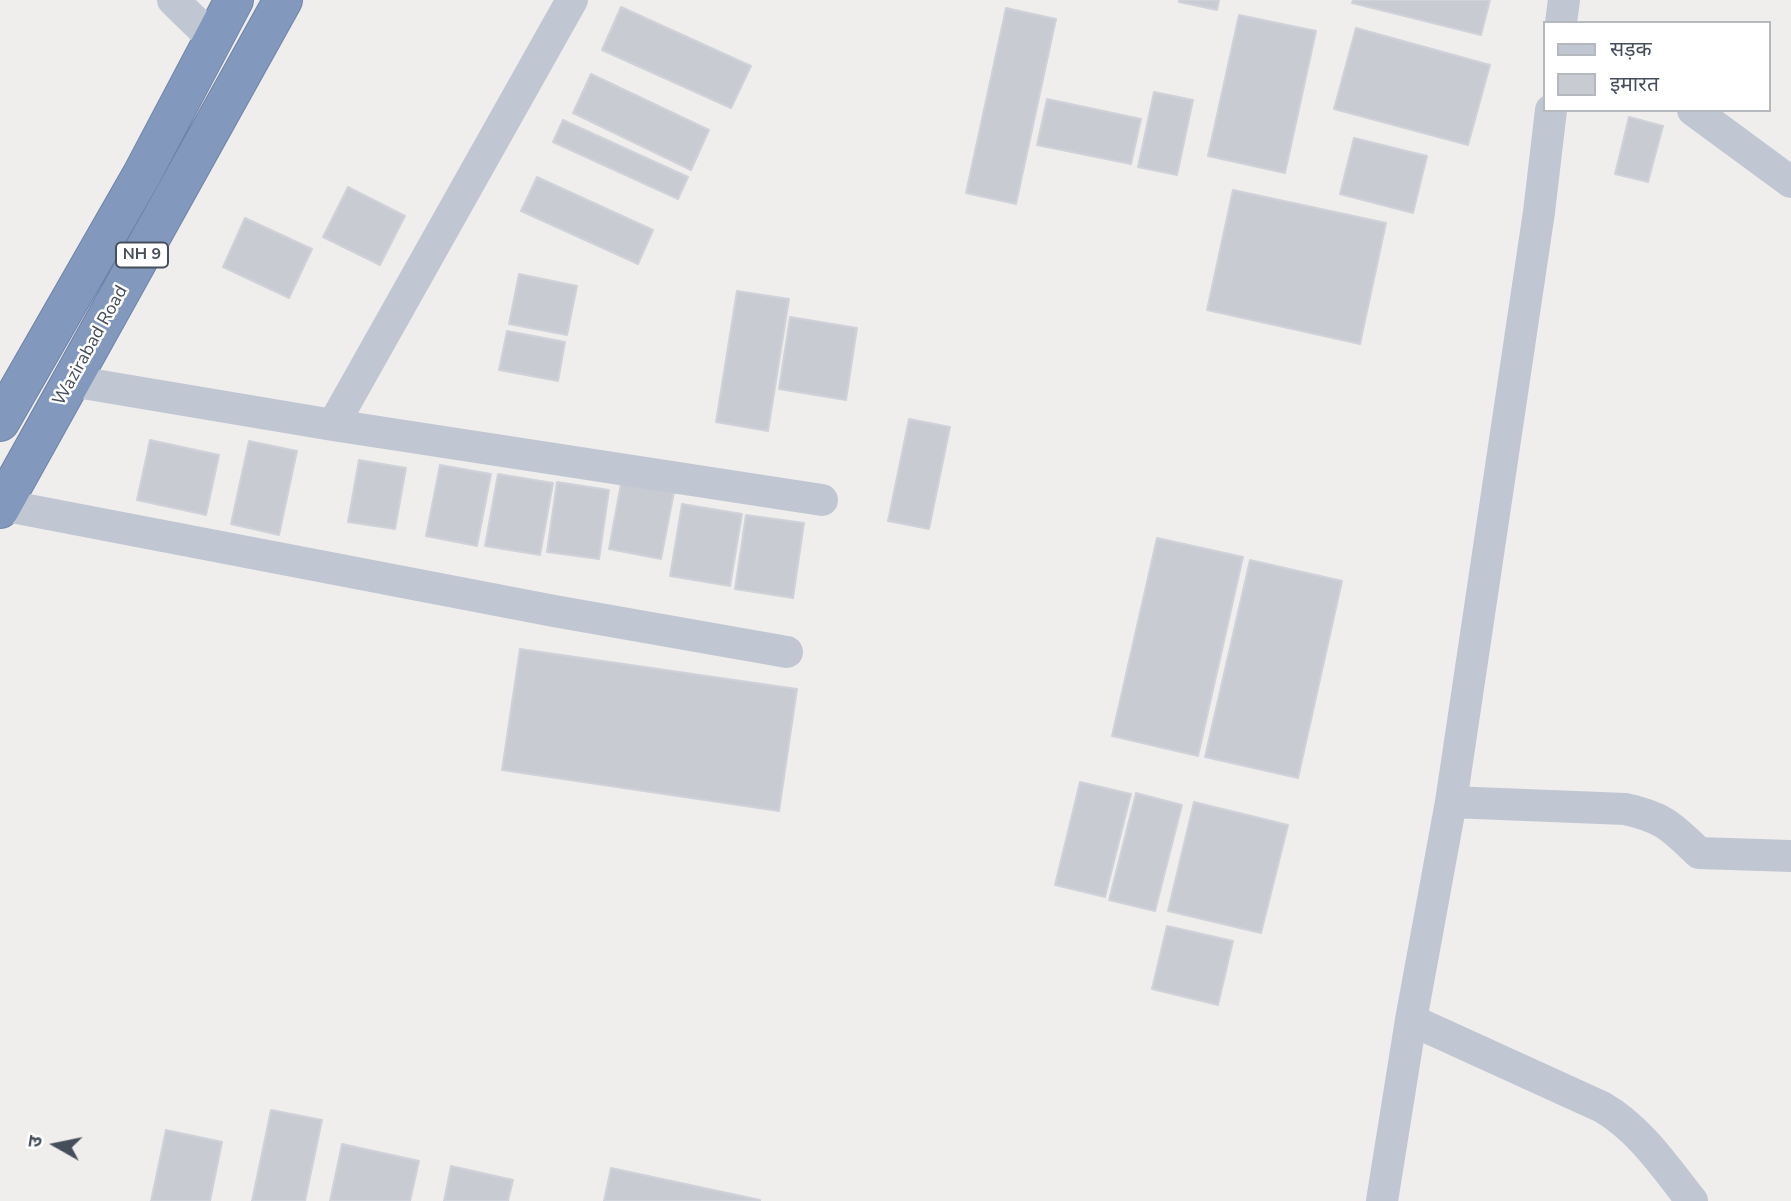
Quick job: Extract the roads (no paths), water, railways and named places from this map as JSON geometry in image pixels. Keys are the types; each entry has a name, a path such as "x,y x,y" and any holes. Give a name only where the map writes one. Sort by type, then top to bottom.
{"highway":[{"name":"NH 9","path":"0,422 141,176 234,0"},
{"name":"Wazirabad Road","path":"1,507 283,0"}],"street":[{"path":"173,0 212,38"},
{"path":"333,425 572,0"},
{"path":"1561,21 1564,0"},
{"path":"1382,1201 1411,1020 1451,802 1539,212 1551,112"},
{"path":"1696,112 1791,182"},
{"path":"71,381 333,425 822,500"},
{"path":"1,507 787,652"},
{"path":"1451,802 1625,809 1668,822 1699,853 1791,856"},
{"path":"1411,1020 1621,1118 1642,1139 1692,1201"}]}
